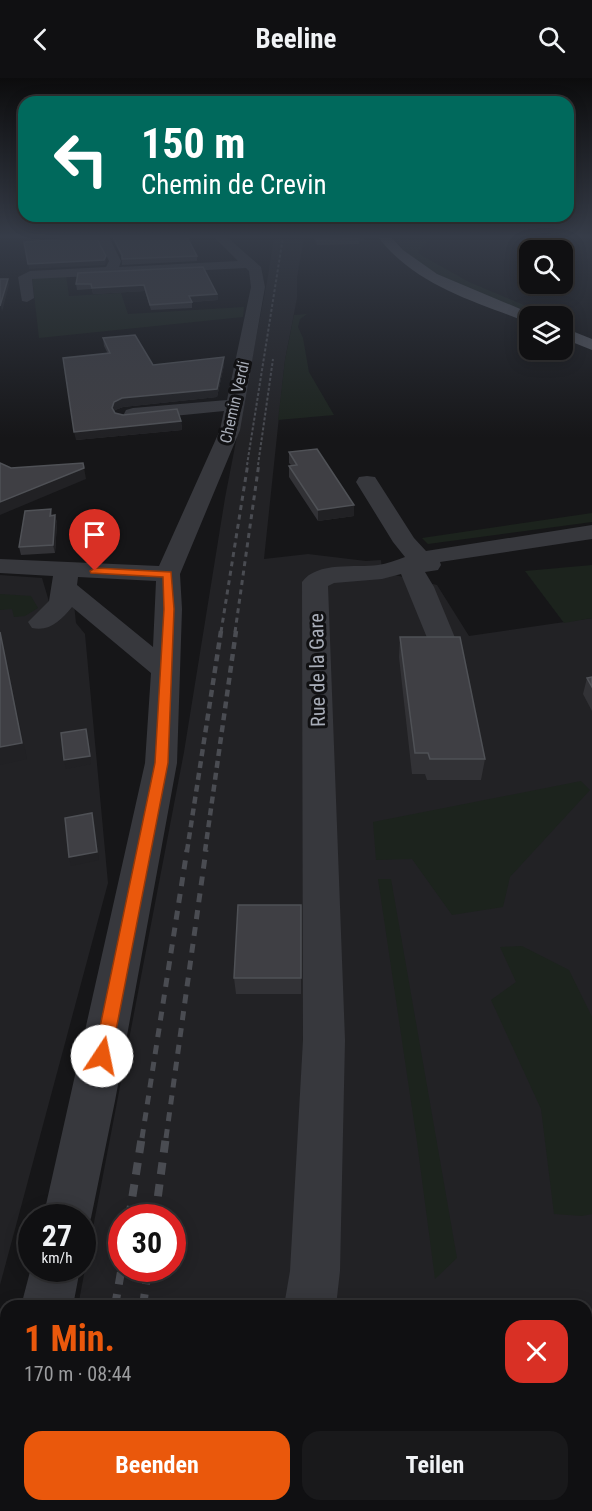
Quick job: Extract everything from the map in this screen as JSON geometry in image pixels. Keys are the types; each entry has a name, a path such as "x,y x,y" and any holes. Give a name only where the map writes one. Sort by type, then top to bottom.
{"main road":[{"path":"496,304 519,313"},
{"path":"573,337 592,345"}],"street":[{"name":"Chemin Verdi","path":"168,574 230,430 255,304"},
{"path":"124,415 235,405"},
{"path":"367,482 405,542 414,561 421,587 444,645"},
{"name":"Rue de la Gare","path":"311,1300 315,1271 324,1040 315,582 330,576 382,572 414,561 592,532"},
{"path":"414,561 442,566 592,549"},
{"path":"0,566 66,579 168,574 169,609 161,763 70,1204"},
{"path":"41,622 61,604 66,579"},
{"path":"66,579 166,671"},
{"path":"48,1300 52,1282"}],"shaded area":[{"path":"35,304 125,304 128,314 244,307 243,317 39,338"},
{"path":"263,304 296,304 285,360 264,559 308,554 366,561 381,560 382,572 437,585 469,636 592,618 592,1300 79,1300 83,1282 96,1282 96,1212 184,752 225,498"},
{"path":"506,304 526,306 519,306 519,308"},
{"path":"307,314 300,319 298,327 303,338 309,372 334,415 278,420 285,360 294,315"},
{"path":"592,513 592,522 428,544 422,538"},
{"path":"592,565 592,618 564,623 525,571"},
{"path":"0,575 42,578 50,605 74,604 76,623 85,634 108,883 22,1204 18,1204 18,1218 0,1285"},
{"path":"0,594 31,596 38,608 25,616 14,617 12,609 0,610"},
{"path":"581,781 590,790 510,877 503,907 452,915 412,859 376,860 373,822"},
{"path":"378,879 391,879 457,1258 435,1279 417,1142"},
{"path":"522,946 569,970 592,1017 592,1214 582,1216 554,1214 541,1109 491,1000 516,982 500,947"}],"building":[{"path":"135,335 153,365 224,357 217,389 122,398 114,402 112,408 115,413 123,415 177,409 181,421 74,432 63,358 110,353 103,338"},
{"path":"317,449 354,505 318,510 289,466 297,465 289,452"},
{"path":"0,463 11,468 83,463 84,468 0,502"},
{"path":"51,509 50,516 55,515 53,545 19,547 25,511"},
{"path":"0,632 22,743 0,747"},
{"path":"400,637 460,637 485,759 430,759 428,753 415,753"},
{"path":"592,677 592,687 587,678"},
{"path":"86,729 90,756 64,760 61,733"},
{"path":"92,813 97,852 69,857 65,818"},
{"path":"238,905 301,905 301,978 234,978"}],"railway":[{"path":"247,465 272,304"},
{"path":"258,465 273,359"},
{"path":"221,632 248,463"},
{"path":"235,632 259,463"},
{"path":"187,851 221,631"},
{"path":"205,851 236,631"},
{"path":"142,1138 187,850"},
{"path":"166,1138 206,850"},
{"path":"131,1204 142,1136"},
{"path":"157,1204 166,1136"},
{"path":"116,1300 119,1282"},
{"path":"144,1300 146,1282"}],"route":[{"path":"95,571 168,574 169,609 161,763 102,1056"}]}
